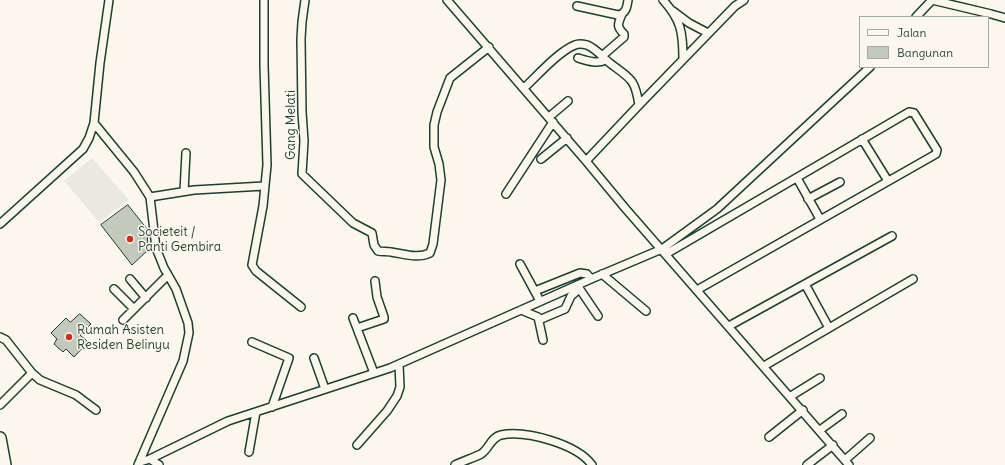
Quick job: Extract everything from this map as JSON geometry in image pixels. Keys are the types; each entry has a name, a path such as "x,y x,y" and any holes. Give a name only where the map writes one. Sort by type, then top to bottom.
{"highway":[{"path":"0,438 4,465"}],"street":[{"path":"0,224 83,149 89,138 94,123 100,63 109,0"},
{"path":"264,0 267,165 263,206 252,264 256,270 301,308"},
{"name":"Gang Melati","path":"306,0 301,39 304,141 302,174 359,227 372,233 374,245 378,251 389,251 414,256 424,256 430,253 433,244 442,180 434,147 434,125 437,112 450,78 489,47"},
{"path":"447,0 489,47 625,208 791,396 847,462 870,438"},
{"path":"578,58 599,63 624,38 624,34 619,30 618,26 622,14 627,8 628,0"},
{"path":"662,0 672,10 690,23 708,33"},
{"path":"586,161 708,33 735,6 744,0"},
{"path":"917,16 932,0 1005,18"},
{"path":"577,6 618,15 622,14"},
{"path":"672,10 682,31 683,59"},
{"path":"524,88 560,55 575,45 582,44 589,46 634,82 639,105"},
{"path":"664,252 717,209 869,68"},
{"path":"506,194 551,120 568,101"},
{"path":"139,464 228,421 399,364 540,301 578,287 591,278 664,252 797,178 909,112 914,113 937,150 936,154 697,290"},
{"path":"94,123 134,172 150,197 156,248 176,289 185,312 190,333 183,361 139,464"},
{"path":"541,159 566,138"},
{"path":"862,139 888,181"},
{"path":"184,192 186,153"},
{"path":"797,178 820,219"},
{"path":"808,199 840,182"},
{"path":"150,197 184,192 264,186"},
{"path":"729,326 892,236"},
{"path":"520,264 540,301"},
{"path":"535,291 580,273 587,274 591,278"},
{"path":"602,274 646,310"},
{"path":"123,320 168,275"},
{"path":"130,279 146,298"},
{"path":"764,366 913,279"},
{"path":"357,328 384,319 377,297 375,281"},
{"path":"805,284 829,328"},
{"path":"578,287 598,316"},
{"path":"540,320 565,309 571,296 578,287"},
{"path":"114,289 134,309"},
{"path":"521,310 536,316 540,320 543,340"},
{"path":"353,318 374,373"},
{"path":"0,337 6,340 32,373 40,380 76,394 96,410"},
{"path":"252,342 289,358 272,407"},
{"path":"314,358 325,389"},
{"path":"357,444 387,411 397,396 400,387 399,364"},
{"path":"0,405 32,373"},
{"path":"791,396 820,378"},
{"path":"768,437 803,410"},
{"path":"249,452 252,413"},
{"path":"820,430 842,414"},
{"path":"455,465 482,453 494,438 500,435 524,434 558,442 581,454 592,465"},
{"path":"807,465 833,445"},
{"path":"150,459 159,465"}],"shaded area":[{"path":"92,158 129,200 99,222 64,181"}],"building":[{"name":"Societeit / Panti Gembira","path":"128,205 147,229 148,250 132,265 101,225"},
{"name":"Rumah Asisten Residen Belinyu","path":"80,314 91,324 80,335 88,342 74,357 66,349 63,352 54,344 57,339 51,333 66,318 70,322"}],"place":[{"name":"Societeit / Panti Gembira","path":"130,239"},
{"name":"Rumah Asisten Residen Belinyu","path":"69,337"}]}
